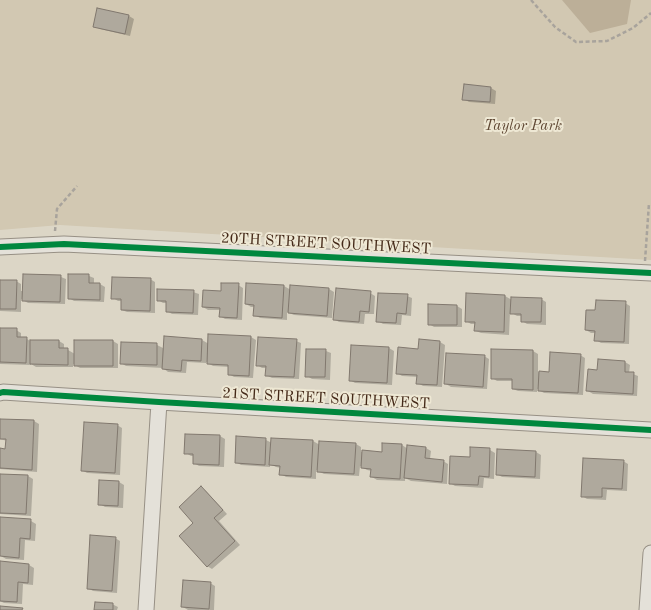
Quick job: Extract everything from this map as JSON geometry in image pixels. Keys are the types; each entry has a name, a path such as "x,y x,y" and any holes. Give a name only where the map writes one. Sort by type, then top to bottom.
{"street":[{"name":"20TH STREET SOUTHWEST","path":"0,247 64,244 647,272"},
{"name":"21ST STREET SOUTHWEST","path":"0,392 651,430"},
{"path":"146,610 159,402"},
{"path":"647,610 651,553"}],"path":[{"path":"531,0 555,27 576,42 606,41 633,28 651,13"},
{"path":"53,245 57,209 76,186"},
{"path":"647,272 649,203"}],"green space":[{"name":"Taylor Park","path":"0,0 651,0 651,260 60,225 0,230"}],"shaded area":[{"path":"562,0 631,0 627,24 590,33"}],"building":[{"path":"97,8 129,15 125,34 93,27"},
{"path":"464,84 491,87 490,102 462,100"},
{"path":"23,274 61,275 60,302 22,301"},
{"path":"68,274 89,274 89,283 100,283 100,300 68,299"},
{"path":"112,277 151,278 150,311 121,310 121,299 111,299"},
{"path":"0,280 17,280 16,309 0,309"},
{"path":"221,283 239,283 237,318 219,317 220,308 202,307 203,290 221,291"},
{"path":"246,283 284,285 282,318 253,316 254,305 245,304"},
{"path":"290,285 329,288 327,316 288,313"},
{"path":"336,288 371,291 369,312 360,311 359,322 333,320"},
{"path":"157,289 194,290 193,313 166,312 166,301 157,301"},
{"path":"378,293 408,294 406,314 397,313 396,323 376,322"},
{"path":"466,293 505,295 504,332 474,331 475,322 465,322"},
{"path":"511,297 542,298 541,322 521,322 521,314 510,314"},
{"path":"596,300 626,301 624,342 594,341 595,331 585,330 586,310 595,310"},
{"path":"428,304 457,305 457,325 428,325"},
{"path":"0,328 17,328 17,337 27,337 26,363 0,362"},
{"path":"208,334 251,336 249,376 228,375 228,365 207,364"},
{"path":"164,336 202,339 201,361 182,360 181,371 162,369"},
{"path":"258,337 297,339 294,377 265,376 266,366 256,366"},
{"path":"419,339 440,341 437,385 416,384 417,375 396,374 398,347 418,349"},
{"path":"30,340 59,340 59,348 68,348 68,365 30,364"},
{"path":"74,340 113,340 113,366 74,366"},
{"path":"121,342 157,343 157,365 120,364"},
{"path":"351,345 389,347 387,383 349,381"},
{"path":"306,349 326,349 325,377 305,377"},
{"path":"491,349 533,350 533,390 512,389 512,379 491,379"},
{"path":"550,352 581,354 578,393 538,391 539,371 549,372"},
{"path":"446,353 485,355 483,387 444,384"},
{"path":"598,359 625,361 625,372 634,372 633,394 586,391 588,369 597,370"},
{"path":"0,419 34,420 32,470 0,468 0,448 5,449 6,439 0,439"},
{"path":"84,422 118,424 115,473 81,471"},
{"path":"185,434 220,435 219,465 193,464 193,454 184,454"},
{"path":"236,436 266,438 265,465 235,463"},
{"path":"271,438 313,440 311,477 279,475 280,466 269,465"},
{"path":"319,441 356,443 354,474 317,472"},
{"path":"382,443 402,444 400,479 370,477 371,469 361,468 362,450 382,452"},
{"path":"407,445 426,447 425,458 444,460 442,482 404,478"},
{"path":"470,447 490,448 489,477 479,476 478,485 449,484 450,456 470,457"},
{"path":"497,449 536,451 535,477 496,475"},
{"path":"583,458 624,460 622,489 602,488 602,497 581,497"},
{"path":"0,474 28,475 26,514 0,513"},
{"path":"99,480 119,481 118,506 98,505"},
{"path":"201,486 223,510 214,518 235,541 207,567 179,536 193,523 179,507"},
{"path":"0,517 31,519 30,539 20,538 19,558 0,556"},
{"path":"90,535 116,537 112,591 87,589"},
{"path":"0,561 29,564 28,583 18,582 17,602 0,601"},
{"path":"183,580 211,582 209,609 181,607"},
{"path":"95,602 113,603 113,610 94,610"},
{"path":"0,606 23,608 22,610 0,610"}],"cycle path":[{"path":"0,247 64,244 651,273"},
{"path":"0,393 651,430"}]}
